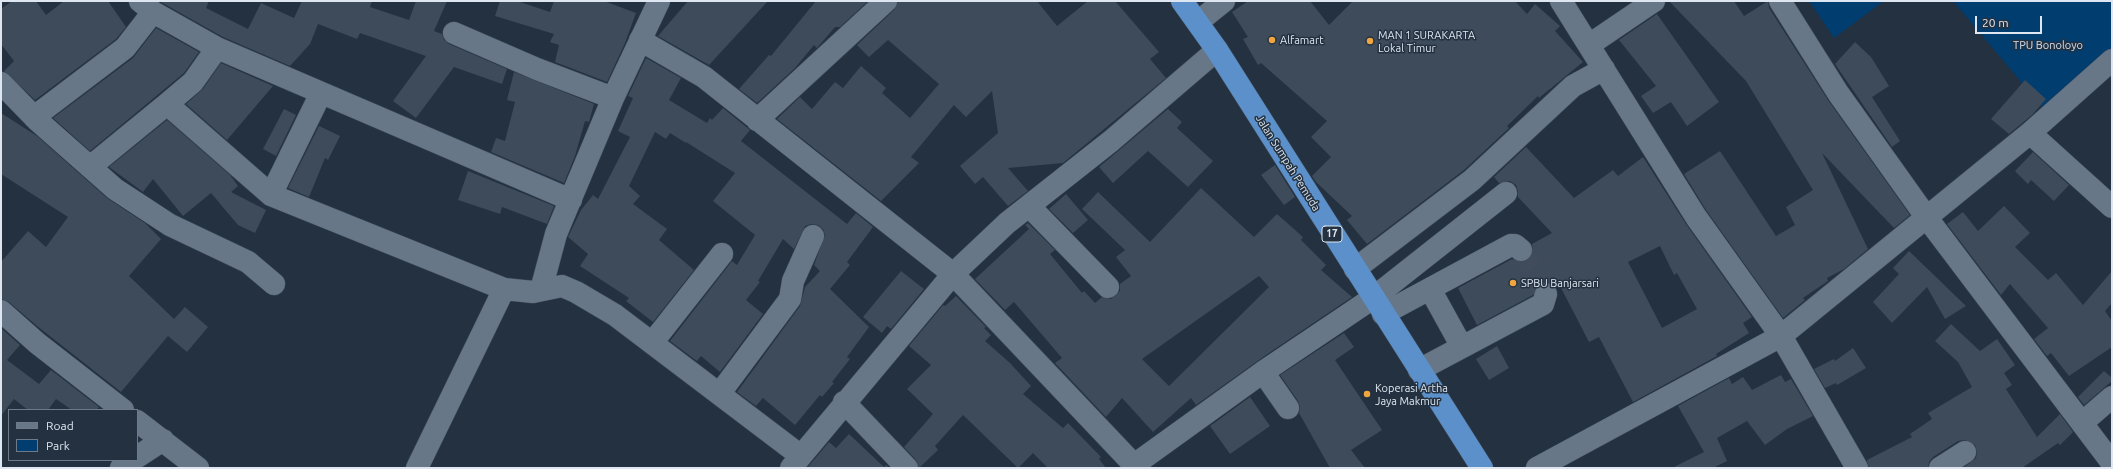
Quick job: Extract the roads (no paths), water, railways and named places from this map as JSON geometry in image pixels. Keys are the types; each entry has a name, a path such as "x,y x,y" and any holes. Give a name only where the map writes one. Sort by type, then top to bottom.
{"highway":[{"name":"Jalan Sumpah Pemuda","path":"1182,1 1217,50 1482,468"}],"street":[{"path":"757,120 886,1"},
{"path":"1198,22 1224,1"},
{"path":"1561,1 1696,217 1781,336 1857,468"},
{"path":"1589,45 1654,1"},
{"path":"1780,1 1838,93 1927,218 2112,463"},
{"path":"541,290 556,234 612,98 640,40 654,2"},
{"path":"34,117 125,48 147,7 217,48 571,200"},
{"path":"454,33 537,69 612,98"},
{"path":"640,40 704,77 953,274 1136,466 1263,372 1378,306 1430,288 1511,245 1515,245 1520,250"},
{"path":"90,167 193,82 217,48"},
{"path":"167,104 271,195 504,289 533,292 562,286 576,292 615,315 720,393 796,462 844,402 953,274 1007,223 1111,141 1217,50"},
{"path":"1537,468 1781,336 2030,133 2112,60"},
{"path":"1355,269 1472,180 1573,86 1604,69"},
{"path":"1,84 34,117 114,189 170,225 248,262 274,284"},
{"path":"271,195 321,93"},
{"path":"2030,133 2112,207"},
{"path":"1378,306 1506,193"},
{"path":"1029,206 1108,287"},
{"path":"720,393 790,299 793,281 813,236"},
{"path":"652,343 722,254"},
{"path":"1430,288 1462,347"},
{"path":"417,468 504,289"},
{"path":"1419,370 1543,304 1546,294"},
{"path":"1,311 37,343 122,409"},
{"path":"1263,372 1288,408"},
{"path":"2082,423 2112,397"},
{"path":"844,402 907,468"},
{"path":"138,422 198,468"},
{"path":"138,456 162,440"},
{"path":"1940,468 1965,452"},
{"path":"121,468 132,461"}],"tunnel":[{"path":"1521,250 1546,294"}],"place":[{"name":"Alfamart","path":"1272,40"},
{"name":"MAN 1 SURAKARTA Lokal Timur","path":"1370,41"},
{"name":"SPBU Banjarsari","path":"1513,283"},
{"name":"Koperasi Artha Jaya Makmur","path":"1367,394"}],"park label":[{"name":"TPU Bonoloyo","path":"2048,45"}]}
